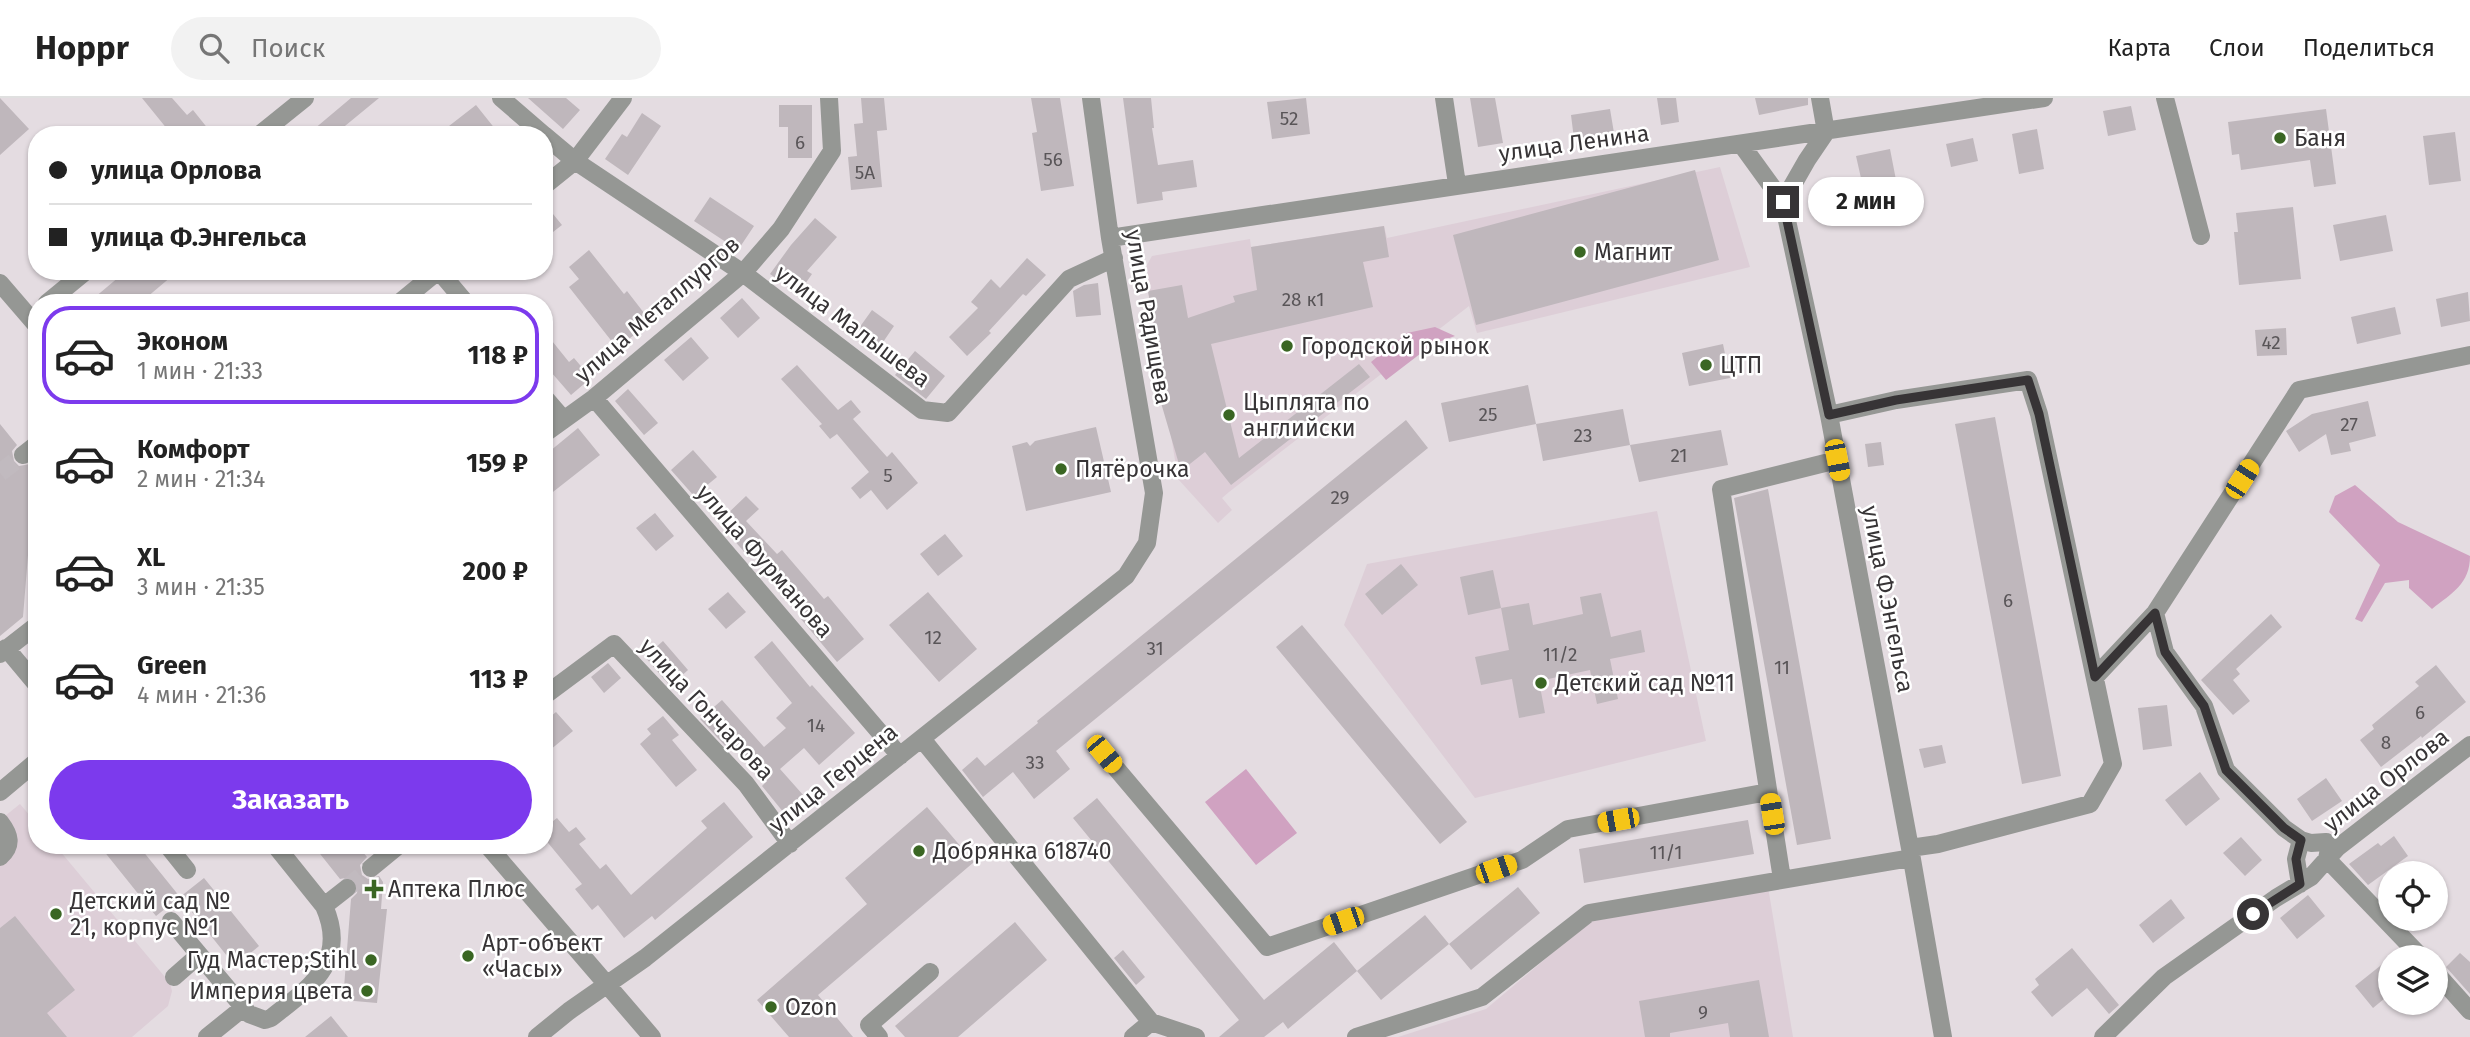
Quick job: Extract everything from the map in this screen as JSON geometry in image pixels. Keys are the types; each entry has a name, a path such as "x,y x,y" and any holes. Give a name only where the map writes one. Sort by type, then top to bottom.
{"street":[{"path":"270,126 305,98"},
{"name":"улица Малышева","path":"501,98 534,126"},
{"path":"553,179 575,161 623,98"},
{"name":"улица Металлургов","path":"553,427 594,398 743,273 781,229 832,150 829,98"},
{"name":"улица Радищева","path":"1091,98 1110,238 1154,493 1147,543"},
{"path":"1444,98 1457,184"},
{"path":"1783,202 1826,132 1820,98"},
{"name":"улица Ленина","path":"1110,238 2044,98"},
{"path":"2165,98 2201,236"},
{"name":"улица Малышева","path":"553,143 575,161 743,273 922,410 948,413 1069,279 1114,258"},
{"name":"улица Ф.Энгельса","path":"1741,144 1783,202 1829,415 1911,853 1942,1037"},
{"path":"58,294 75,280"},
{"path":"410,294 428,280"},
{"path":"447,280 458,294"},
{"path":"0,284 28,312"},
{"path":"2095,677 2155,613 2299,390 2470,355"},
{"path":"1356,1037 1482,997 1589,914 1911,853 2090,804 2113,764 2039,414 2028,380 1896,400 1829,415"},
{"name":"улица Фурманова","path":"594,398 900,756"},
{"path":"553,407 563,419"},
{"path":"1782,879 1721,489 1837,460"},
{"name":"улица Герцена","path":"537,1037 645,958 1126,576 1147,543"},
{"path":"2155,613 2165,652 2204,706 2226,770 2284,828 2301,840 2311,843 2326,842 2329,849 2328,859 2410,945"},
{"path":"28,632 3,651 28,676"},
{"name":"улица Гончарова","path":"553,689 614,643 746,784 790,844"},
{"path":"922,738 1151,1022 1196,1037"},
{"name":"улица Орлова","path":"2103,1037 2164,977 2276,898 2311,877 2337,848 2470,745"},
{"path":"1104,754 1267,947 1522,860 1568,829 1768,792"},
{"path":"0,792 28,769"},
{"path":"0,822 10,839 9,847 0,857"},
{"path":"2300,884 2296,859 2301,840"},
{"path":"174,854 187,870"},
{"path":"171,921 243,1008 258,1019 271,1018 318,978 327,961 332,936 324,906 282,854"},
{"path":"371,868 388,854"},
{"path":"494,854 652,1037"},
{"path":"324,906 347,887"},
{"path":"174,977 199,955"},
{"path":"879,1037 869,1025 930,972"},
{"path":"2448,986 2470,1011"},
{"path":"207,1037 243,1008"},
{"path":"1133,1037 1151,1022"}],"shaded area":[{"name":"Городской рынок","path":"1720,167 1750,267 1477,333 1469,306 1222,498 1232,510 1218,523 1178,479 1148,291 1147,265 1152,256 1250,239 1251,247 1384,226 1387,238"},
{"path":"1435,327 1455,336 1433,344 1386,380 1371,362 1407,333"},
{"path":"2355,485 2398,522 2470,556 2463,581 2453,593 2432,609 2409,588 2409,580 2385,583 2362,622 2355,619 2380,565 2329,512 2335,496"},
{"name":"Детский сад №11","path":"1657,511 1706,741 1475,798 1344,625 1367,564"},
{"path":"1246,769 1297,833 1256,865 1205,802"},
{"name":"Детский сад № 21, корпус №1","path":"20,804 28,813 28,854 62,854 170,983 172,991 168,1006 132,1037 0,1037 0,820"},
{"path":"1768,887 1793,1037 1398,1037 1486,1009 1589,922"}],"building":[{"path":"0,98 28,130 0,155"},
{"path":"142,98 172,98 187,115 193,110 206,126 165,126"},
{"path":"351,98 379,98 345,126 318,126"},
{"path":"528,98 566,98 580,110 563,129"},
{"path":"861,98 884,98 887,130 877,131 882,187 851,190 848,157 857,156 854,124 863,123"},
{"path":"1031,98 1060,98 1074,186 1041,191 1032,133 1037,132"},
{"path":"1123,98 1151,98 1152,128 1158,165 1193,160 1197,187 1162,192 1163,200 1137,204"},
{"path":"1306,98 1310,134 1272,139 1267,102"},
{"path":"1470,98 1495,98 1503,143 1478,147"},
{"path":"1657,98 1676,98 1679,122 1661,125"},
{"path":"1755,98 1808,98 1808,105 1759,115"},
{"path":"476,105 493,126 449,126"},
{"path":"779,105 812,105 812,158 788,158 788,127 779,127"},
{"path":"2131,106 2136,130 2108,136 2103,111"},
{"path":"1610,109 1614,133 1574,139 1571,115"},
{"name":"Баня","path":"2326,109 2336,184 2314,187 2310,160 2241,170 2239,154 2232,155 2228,122"},
{"path":"642,113 661,126 628,175 605,159 622,134 627,137"},
{"path":"2037,129 2044,169 2019,174 2012,134"},
{"path":"2455,132 2461,181 2429,185 2423,136"},
{"path":"1973,138 1978,161 1951,167 1946,144"},
{"path":"1890,149 1896,180 1863,187 1856,156"},
{"path":"1695,170 1719,260 1476,325 1453,235"},
{"path":"710,197 754,226 738,250 694,221"},
{"path":"2293,207 2301,279 2239,285 2234,232 2238,232 2236,213"},
{"path":"553,214 562,225 553,232"},
{"path":"2386,215 2393,251 2340,261 2333,225"},
{"path":"815,218 837,237 807,271 812,274 798,294 770,274"},
{"path":"1384,226 1389,257 1363,262 1373,307 1211,344 1239,458 1359,364 1370,377 1231,485 1205,452 1181,471 1149,362 1160,359 1148,291 1182,285 1188,318 1235,302 1233,296 1257,290 1251,247"},
{"path":"589,250 624,294 627,291 651,322 617,348 569,287 579,279 569,267"},
{"path":"1027,258 1046,275 1026,296 1023,294 989,331 991,333 967,356 949,337 978,308 971,302 991,279 1000,288"},
{"path":"115,280 167,280 151,294 99,294"},
{"path":"1098,283 1101,315 1076,317 1073,291 1084,285"},
{"path":"2468,292 2470,321 2441,327 2436,299"},
{"path":"742,298 760,318 738,338 720,318"},
{"path":"2395,307 2401,334 2357,344 2351,317"},
{"path":"872,310 894,326 877,351 854,335"},
{"path":"2286,328 2287,355 2257,356 2255,330"},
{"path":"691,337 709,358 683,381 664,360"},
{"path":"553,342 569,362 574,358 591,378 571,395 553,374"},
{"name":"ЦТП","path":"1723,344 1730,378 1689,386 1682,353"},
{"path":"915,351 945,376 926,399 895,375"},
{"path":"797,365 838,410 851,400 861,412 853,419 887,457 892,452 918,483 887,510 871,490 860,499 851,488 869,472 837,434 830,439 819,426 822,424 781,379"},
{"path":"1528,385 1536,424 1449,442 1441,403"},
{"path":"628,389 658,423 644,435 615,401"},
{"path":"2368,401 2376,436 2349,443 2351,451 2331,455 2326,434 2299,452 2286,431 2312,414"},
{"path":"1623,409 1630,445 1543,461 1536,424"},
{"path":"1995,417 2061,776 2022,784 1955,424"},
{"path":"1406,420 1428,448 1056,751 1070,769 1034,799 1013,772 983,797 962,770 977,757 985,766"},
{"path":"0,424 17,445 12,451 14,461 19,466 28,464 28,555 23,617 0,636"},
{"name":"Пятёрочка","path":"1096,427 1111,492 1026,511 1012,446 1027,442 1030,446 1035,441"},
{"path":"578,428 600,455 553,492 553,449"},
{"path":"1721,430 1728,465 1639,482 1630,445"},
{"path":"1881,442 1884,465 1868,467 1865,444"},
{"path":"693,450 717,477 694,496 671,470"},
{"path":"1768,489 1831,839 1797,845 1734,498"},
{"path":"746,496 759,509 746,521 777,554 782,550 824,599 828,596 864,639 837,662 801,619 804,616 750,552 747,555 724,529 730,523 724,517"},
{"path":"655,513 674,536 656,551 636,528"},
{"path":"945,534 963,556 938,576 920,554"},
{"path":"1401,564 1418,585 1382,615 1365,594"},
{"path":"1493,570 1501,608 1468,615 1460,577"},
{"path":"728,592 746,612 726,629 708,609"},
{"path":"928,592 977,649 939,682 889,625"},
{"path":"1601,593 1611,637 1641,630 1645,652 1610,659 1618,699 1597,704 1590,670 1539,681 1545,713 1519,718 1512,679 1481,685 1475,657 1509,650 1501,608 1529,603 1533,625 1583,614 1580,597"},
{"path":"2271,614 2282,627 2236,669 2240,674 2233,680 2250,701 2233,715 2201,680"},
{"path":"1302,625 1467,822 1440,844 1276,647"},
{"path":"663,641 688,670 670,686 645,657"},
{"path":"772,641 810,687 812,685 855,733 819,765 804,748 780,769 804,796 784,813 762,786 767,781 734,745 729,750 700,719 722,700 764,747 786,728 776,718 792,703 754,657"},
{"path":"608,663 621,678 604,693 591,677"},
{"path":"2436,665 2466,702 2381,767 2360,740 2374,729 2372,725 2419,686 2415,682"},
{"path":"2167,705 2172,746 2143,750 2138,708"},
{"path":"556,712 573,731 553,748 553,714"},
{"path":"663,716 679,735 672,740 697,770 676,787 640,744 651,734 647,729"},
{"path":"1942,745 1946,763 1924,768 1919,749"},
{"path":"2200,772 2220,799 2186,826 2165,800"},
{"path":"2326,778 2342,801 2312,821 2297,799"},
{"path":"1097,798 1264,1000 1334,942 1357,971 1288,1029 1283,1022 1264,1037 1219,1037 1239,1020 1073,818"},
{"path":"724,802 753,837 655,920 652,916 624,938 598,905 592,910 575,889 582,884 553,849 553,821 557,818 569,832 576,827 586,839 579,844 600,869 606,864 631,895 707,828 701,821"},
{"path":"927,807 974,862 818,995 853,1037 789,1037 757,1000 867,904 845,878"},
{"path":"1748,820 1754,854 1584,883 1579,849"},
{"path":"2394,836 2408,856 2401,861 2378,861 2378,878 2368,885 2349,864 2378,843 2381,846"},
{"path":"2241,837 2262,860 2245,876 2223,853"},
{"path":"106,854 145,854 180,897 156,916"},
{"path":"320,854 364,854 367,857 360,865 362,875 368,879 379,876 383,882 381,909 387,909 377,1003 343,1000 351,899 357,893 358,886 351,877 340,879"},
{"path":"204,878 259,946 235,966 180,897"},
{"path":"1518,887 1540,913 1471,970 1449,944"},
{"path":"2308,895 2325,916 2297,939 2280,918"},
{"path":"2171,899 2185,918 2153,943 2139,925"},
{"path":"1425,915 1449,944 1381,1000 1357,971"},
{"path":"15,916 75,990 47,1013 67,1037 0,1037 0,928"},
{"path":"1015,922 1047,960 958,1037 905,1037 895,1026"},
{"path":"2072,948 2119,1005 2109,1014 2087,988 2052,1017 2031,992 2039,985 2035,979"},
{"path":"1123,950 1145,977 1136,985 1114,958"},
{"path":"2460,953 2470,962 2470,994 2448,969 2448,965"},
{"path":"2378,968 2378,1004 2373,1008 2355,986"},
{"path":"1759,980 1769,1037 1730,1037 1728,1023 1670,1033 1670,1037 1645,1037 1639,1001"},
{"path":"331,1016 348,1037 305,1037"}],"tunnel":[{"path":"0,473 23,455"},
{"path":"347,888 371,868"}],"place":[{"name":"Баня","path":"2280,138"},
{"name":"Магнит","path":"1580,252"},
{"name":"Городской рынок","path":"1287,346"},
{"name":"ЦТП","path":"1706,365"},
{"name":"Цыплята по английски","path":"1229,415"},
{"name":"Пятёрочка","path":"1061,469"},
{"name":"Детский сад №11","path":"1541,683"},
{"name":"Добрянка 618740","path":"919,851"},
{"name":"Аптека Плюс","path":"374,889"},
{"name":"Детский сад № 21, корпус №1","path":"56,914"},
{"name":"Арт-объект «Часы»","path":"468,956"},
{"name":"Гуд Мастер;Stihl","path":"371,960"},
{"name":"Империя цвета","path":"367,991"},
{"name":"Ozon","path":"771,1007"}],"route":[{"path":"1783,202 1829,415 1896,400 2028,380 2039,414 2095,677 2155,613 2165,652 2204,706 2226,770 2284,828 2301,840 2296,859 2300,884 2253,914"}]}
